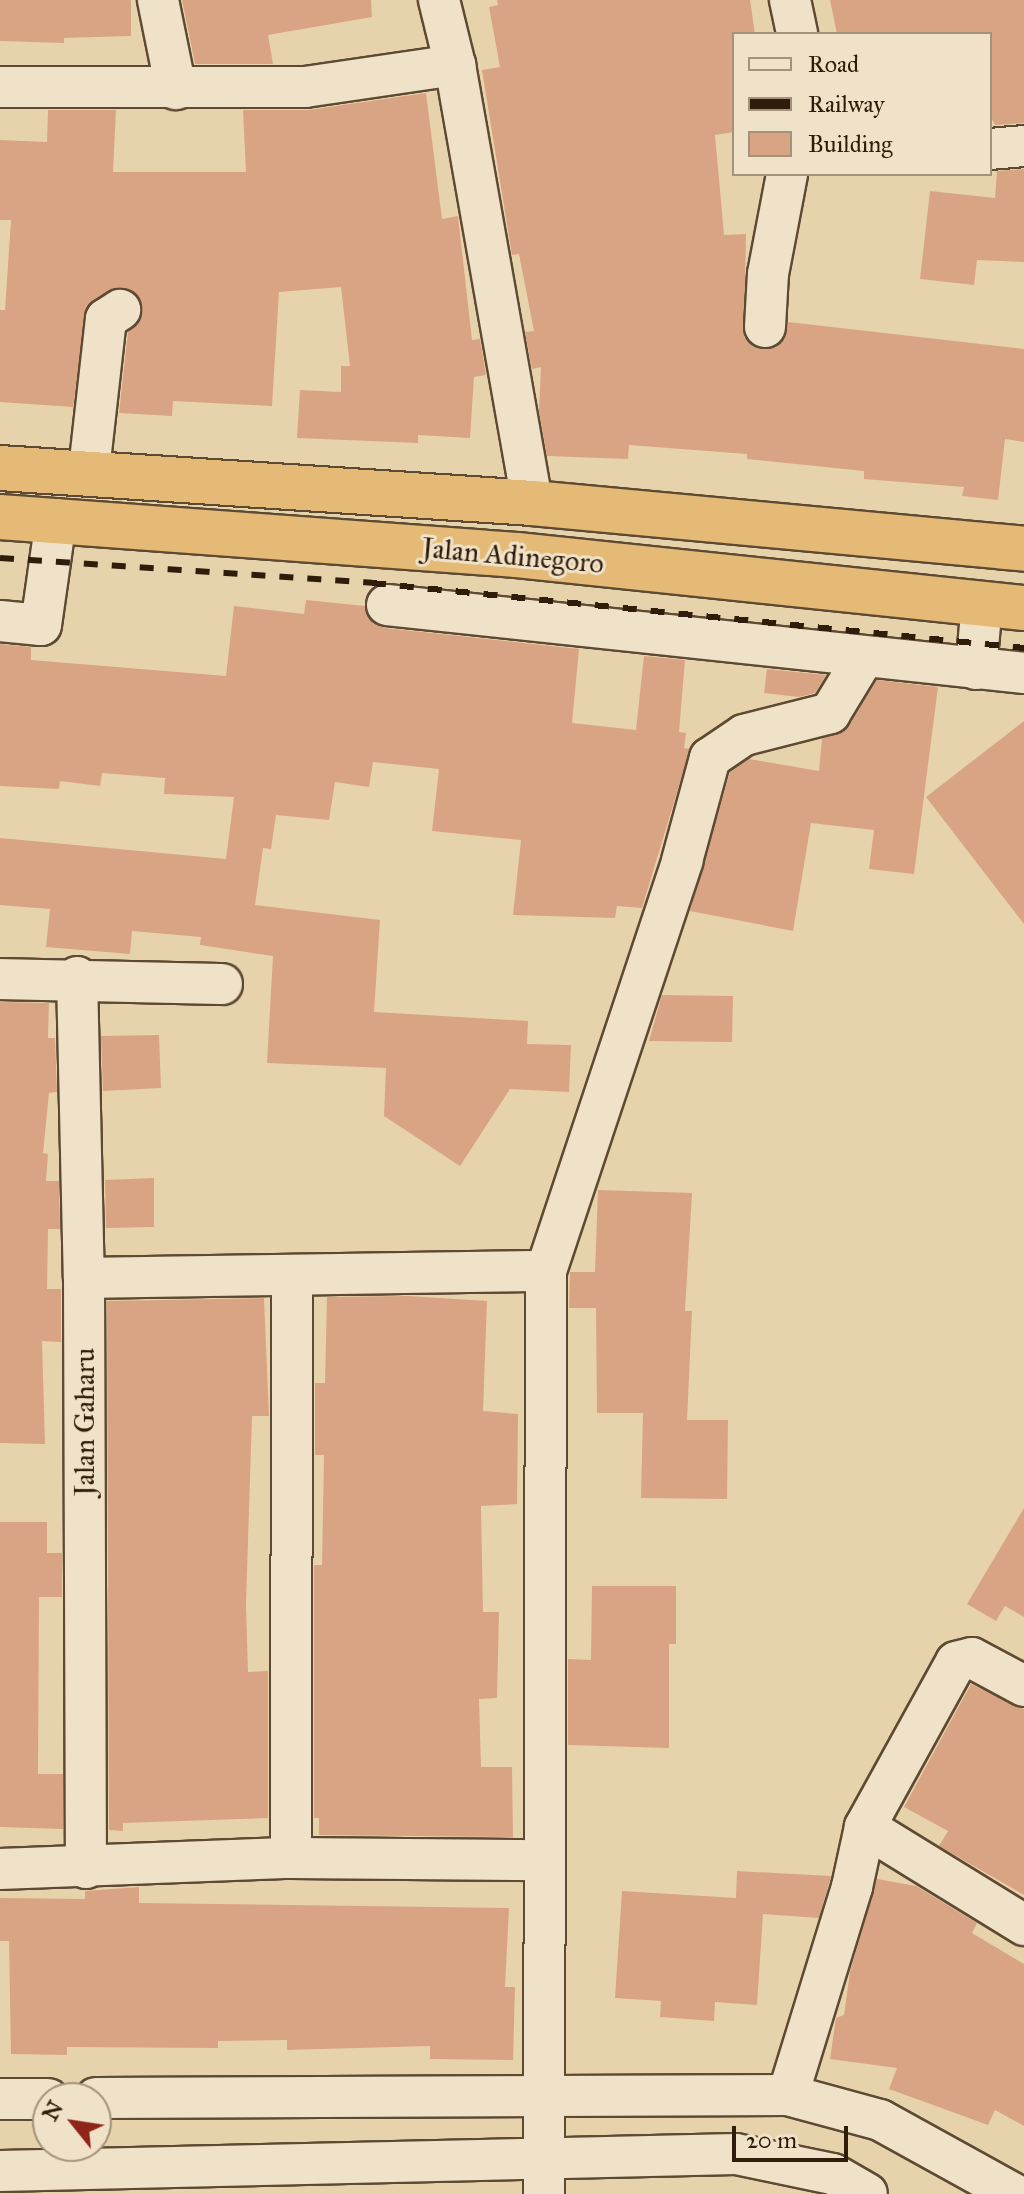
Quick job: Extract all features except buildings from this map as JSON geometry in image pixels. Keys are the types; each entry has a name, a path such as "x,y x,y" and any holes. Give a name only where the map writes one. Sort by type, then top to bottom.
{"highway":[{"name":"Jalan Adinegoro","path":"0,468 89,470 532,503 1024,549"},
{"name":"Jalan Adinegoro","path":"0,517 517,555 1003,606"}],"street":[{"path":"158,0 176,89"},
{"path":"439,0 455,65 532,503"},
{"path":"790,0 797,32"},
{"path":"0,87 305,87 455,65"},
{"path":"992,149 1024,146"},
{"path":"765,327 768,274 787,176"},
{"path":"89,470 106,319 120,310"},
{"path":"0,621 41,625 56,519"},
{"path":"387,605 1024,673"},
{"path":"976,669 1003,606"},
{"path":"543,2176 546,1271 682,861 710,758 744,735 830,713 864,657"},
{"path":"0,979 77,977 222,984"},
{"name":"Jalan Gaharu","path":"77,977 84,1278 86,1868"},
{"path":"84,1278 292,1278 546,1271"},
{"path":"291,1858 292,1278"},
{"path":"788,2095 852,1887 865,1827 956,1662 972,1658 1024,1686"},
{"path":"865,1827 1024,1925"},
{"path":"0,1869 291,1858 545,1860"},
{"path":"112,2098 788,2095 880,2120 1014,2194"},
{"path":"0,2099 32,2099"},
{"path":"0,2171 543,2176 736,2154 833,2174 867,2194"}],"railway":[{"path":"0,558 372,583 1024,648"}]}
